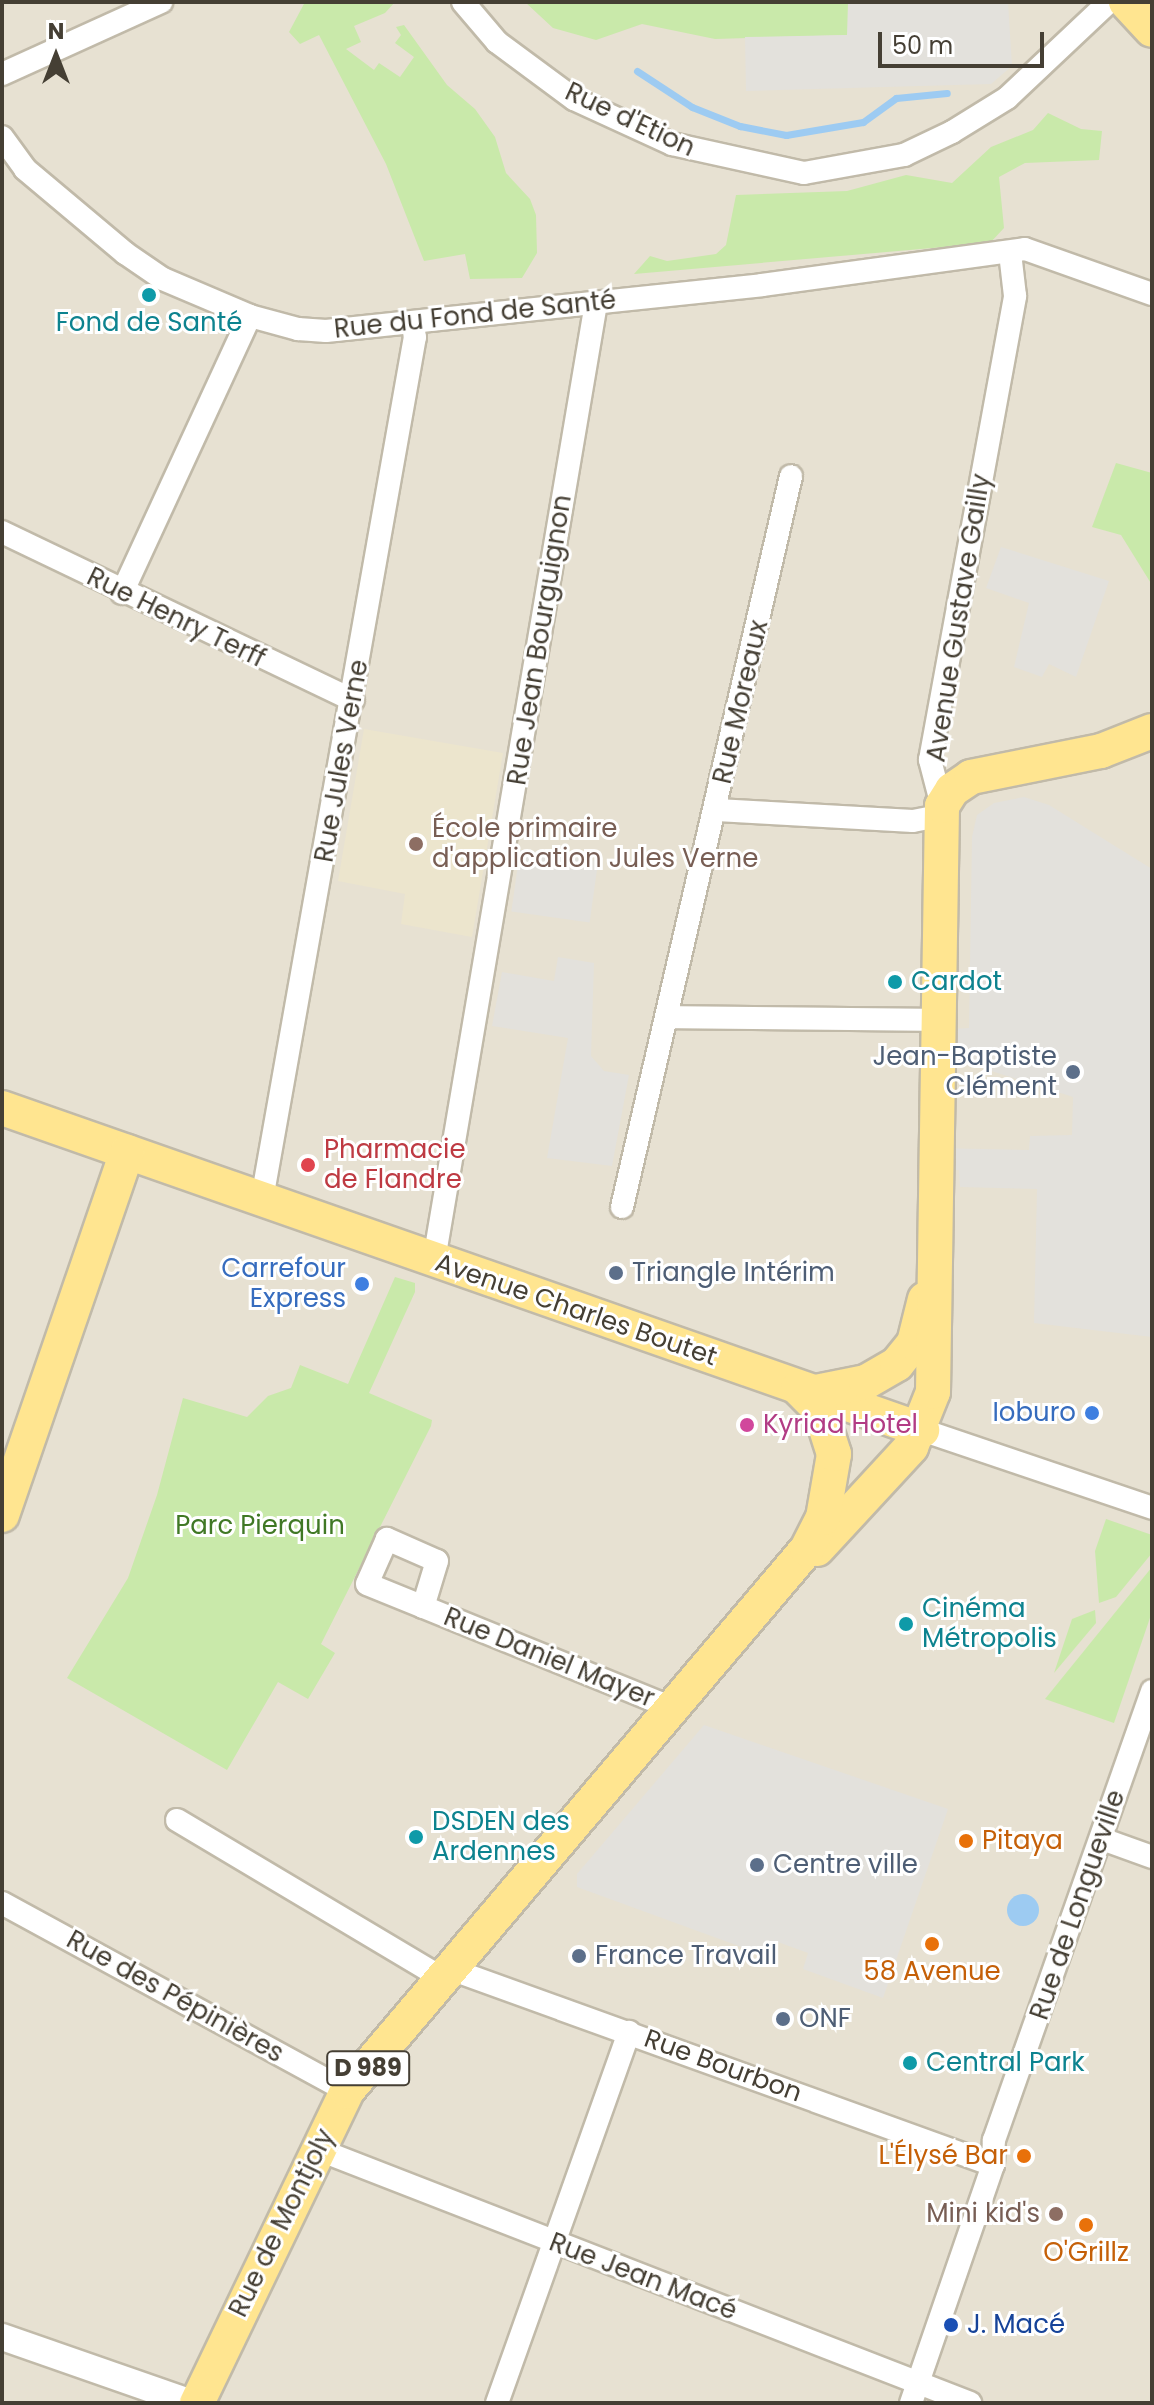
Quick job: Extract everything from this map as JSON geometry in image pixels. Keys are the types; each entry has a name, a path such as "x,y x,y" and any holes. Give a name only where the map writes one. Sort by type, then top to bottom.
{"main road":[{"path":"1126,2 1152,30"},
{"path":"940,811 952,790 971,777 1101,751 1152,731"},
{"name":"Avenue Gustave Gailly","path":"932,1224 940,811"},
{"name":"Avenue Charles Boutet","path":"2,1108 922,1430"},
{"path":"2,1515 127,1152"},
{"path":"793,1566 823,1518 834,1454 820,1410 805,1390 866,1382 897,1364 914,1343 924,1310 932,1224"},
{"path":"793,1566 874,1491 922,1430 933,1392 937,1337 932,1224"},
{"name":"D 989","path":"448,1974 793,1566"},
{"name":"Rue de Montjoly","path":"195,2403 347,2091 448,1974"}],"street":[{"path":"2,74 161,2"},
{"name":"Rue d'Etion","path":"463,2 497,42 574,99 672,144 804,173 904,155 952,132 1007,98 1109,2"},
{"name":"Rue du Fond de Santé","path":"2,137 25,169 125,253 163,279 250,316 326,331 596,303 1025,249 1152,294"},
{"name":"Avenue Gustave Gailly","path":"940,811 930,760 1015,296 1010,253"},
{"name":"Rue Jean Bourguignon","path":"434,1260 596,303"},
{"path":"122,593 250,316"},
{"name":"Rue Jules Verne","path":"262,1199 353,700 415,337 412,322"},
{"name":"Rue Moreaux","path":"622,1207 717,810 791,476"},
{"name":"Rue Henry Terff","path":"2,532 122,593 353,700"},
{"path":"717,810 913,821 940,811"},
{"path":"667,1017 936,1020"},
{"name":"Avenue Charles Boutet","path":"922,1430 1152,1508"},
{"name":"Rue Daniel Mayer","path":"423,1607 675,1709"},
{"name":"Rue de Longueville","path":"914,2393 993,2165 994,2140 1152,1691"},
{"path":"177,1820 448,1974"},
{"path":"1102,1839 1152,1857"},
{"name":"Rue des Pépinières","path":"2,1903 347,2091"},
{"name":"Rue Bourbon","path":"448,1974 629,2032 993,2165"},
{"path":"497,2403 629,2032"},
{"name":"Rue Jean Macé","path":"317,2149 554,2242 914,2393 970,2403"},
{"path":"2,2337 195,2403"}],"shaded area":[{"path":"2,2 1152,2 1152,2403 2,2403"},
{"path":"848,2 1008,2 1012,66 991,84 746,91 745,37 847,35"},
{"path":"1001,547 1109,581 1076,677 1049,664 1042,677 1014,667 1029,603 986,588"},
{"name":"École primaire d'application Jules Verne","path":"364,729 503,753 472,937 401,924 405,894 338,881"},
{"name":"Jean-Baptiste Clément","path":"1024,797 1049,805 1152,869 1152,1337 1034,1323 1037,1189 960,1187 959,1170 933,1170 934,1148 1029,1150 1030,1136 1072,1135 1073,1097 960,1061 936,1061 936,1030 969,1028 972,837 977,815 994,803"},
{"path":"520,850 598,861 590,922 511,911"},
{"path":"558,957 594,963 591,1056 604,1071 629,1075 612,1166 547,1158 568,1038 492,1026 502,972 554,981"},
{"name":"Centre ville","path":"704,1725 948,1809 883,1998 803,1969 808,1953 775,1941 769,1957 577,1887 577,1874"}],"green space":[{"path":"305,2 395,2 385,13 354,26 361,42 346,49 374,70 379,63 400,77 414,57 395,43 401,35 396,27 404,25 447,85 475,109 495,137 506,173 530,199 536,215 537,253 522,278 470,279 465,254 424,261 386,164 319,35 300,44 289,32"},
{"path":"525,2 848,2 848,35 715,39 642,24 596,40 553,28"},
{"path":"1048,113 1081,129 1102,131 1099,160 1025,163 999,177 1004,228 990,243 634,274 650,256 667,261 716,254 726,245 736,195 847,191 906,175 952,183 991,147 1033,130"},
{"path":"1116,463 1152,473 1152,585 1121,535 1092,527"},
{"name":"Parc Pierquin","path":"395,1277 415,1283 415,1292 369,1393 432,1420 431,1426 321,1644 335,1653 308,1699 278,1682 227,1770 67,1678 128,1578 157,1495 183,1398 247,1417 268,1396 291,1388 300,1365 348,1384"},
{"path":"1106,1519 1152,1535 1152,1553 1116,1597 1099,1603 1095,1551"},
{"path":"1152,1567 1152,1612 1114,1723 1045,1699"},
{"path":"1095,1610 1096,1623 1054,1673 1072,1619"}],"water":[{"path":"1023,1894 1035,1898 1039,1910 1035,1922 1023,1926 1011,1922 1007,1910 1011,1898"}],"waterway":[{"path":"637,71 692,107 740,126 786,135 863,122 896,98 947,93"}],"place":[{"name":"Fond de Santé","path":"149,295"},
{"name":"École primaire d'application Jules Verne","path":"416,844"},
{"name":"Cardot","path":"895,982"},
{"name":"Jean-Baptiste Clément","path":"1073,1072"},
{"name":"Pharmacie de Flandre","path":"308,1165"},
{"name":"Triangle Intérim","path":"616,1273"},
{"name":"Carrefour Express","path":"362,1284"},
{"name":"Ioburo","path":"1092,1413"},
{"name":"Kyriad Hotel","path":"747,1425"},
{"name":"Cinéma Métropolis","path":"906,1624"},
{"name":"DSDEN des Ardennes","path":"416,1837"},
{"name":"Pitaya","path":"966,1841"},
{"name":"Centre ville","path":"757,1865"},
{"name":"58 Avenue","path":"932,1944"},
{"name":"France Travail","path":"579,1956"},
{"name":"ONF","path":"783,2019"},
{"name":"Central Park","path":"910,2063"},
{"name":"L'Élysé Bar","path":"1024,2156"},
{"name":"Mini kid's","path":"1056,2214"},
{"name":"O'Grillz","path":"1086,2225"},
{"name":"J. Macé","path":"951,2325"}]}
